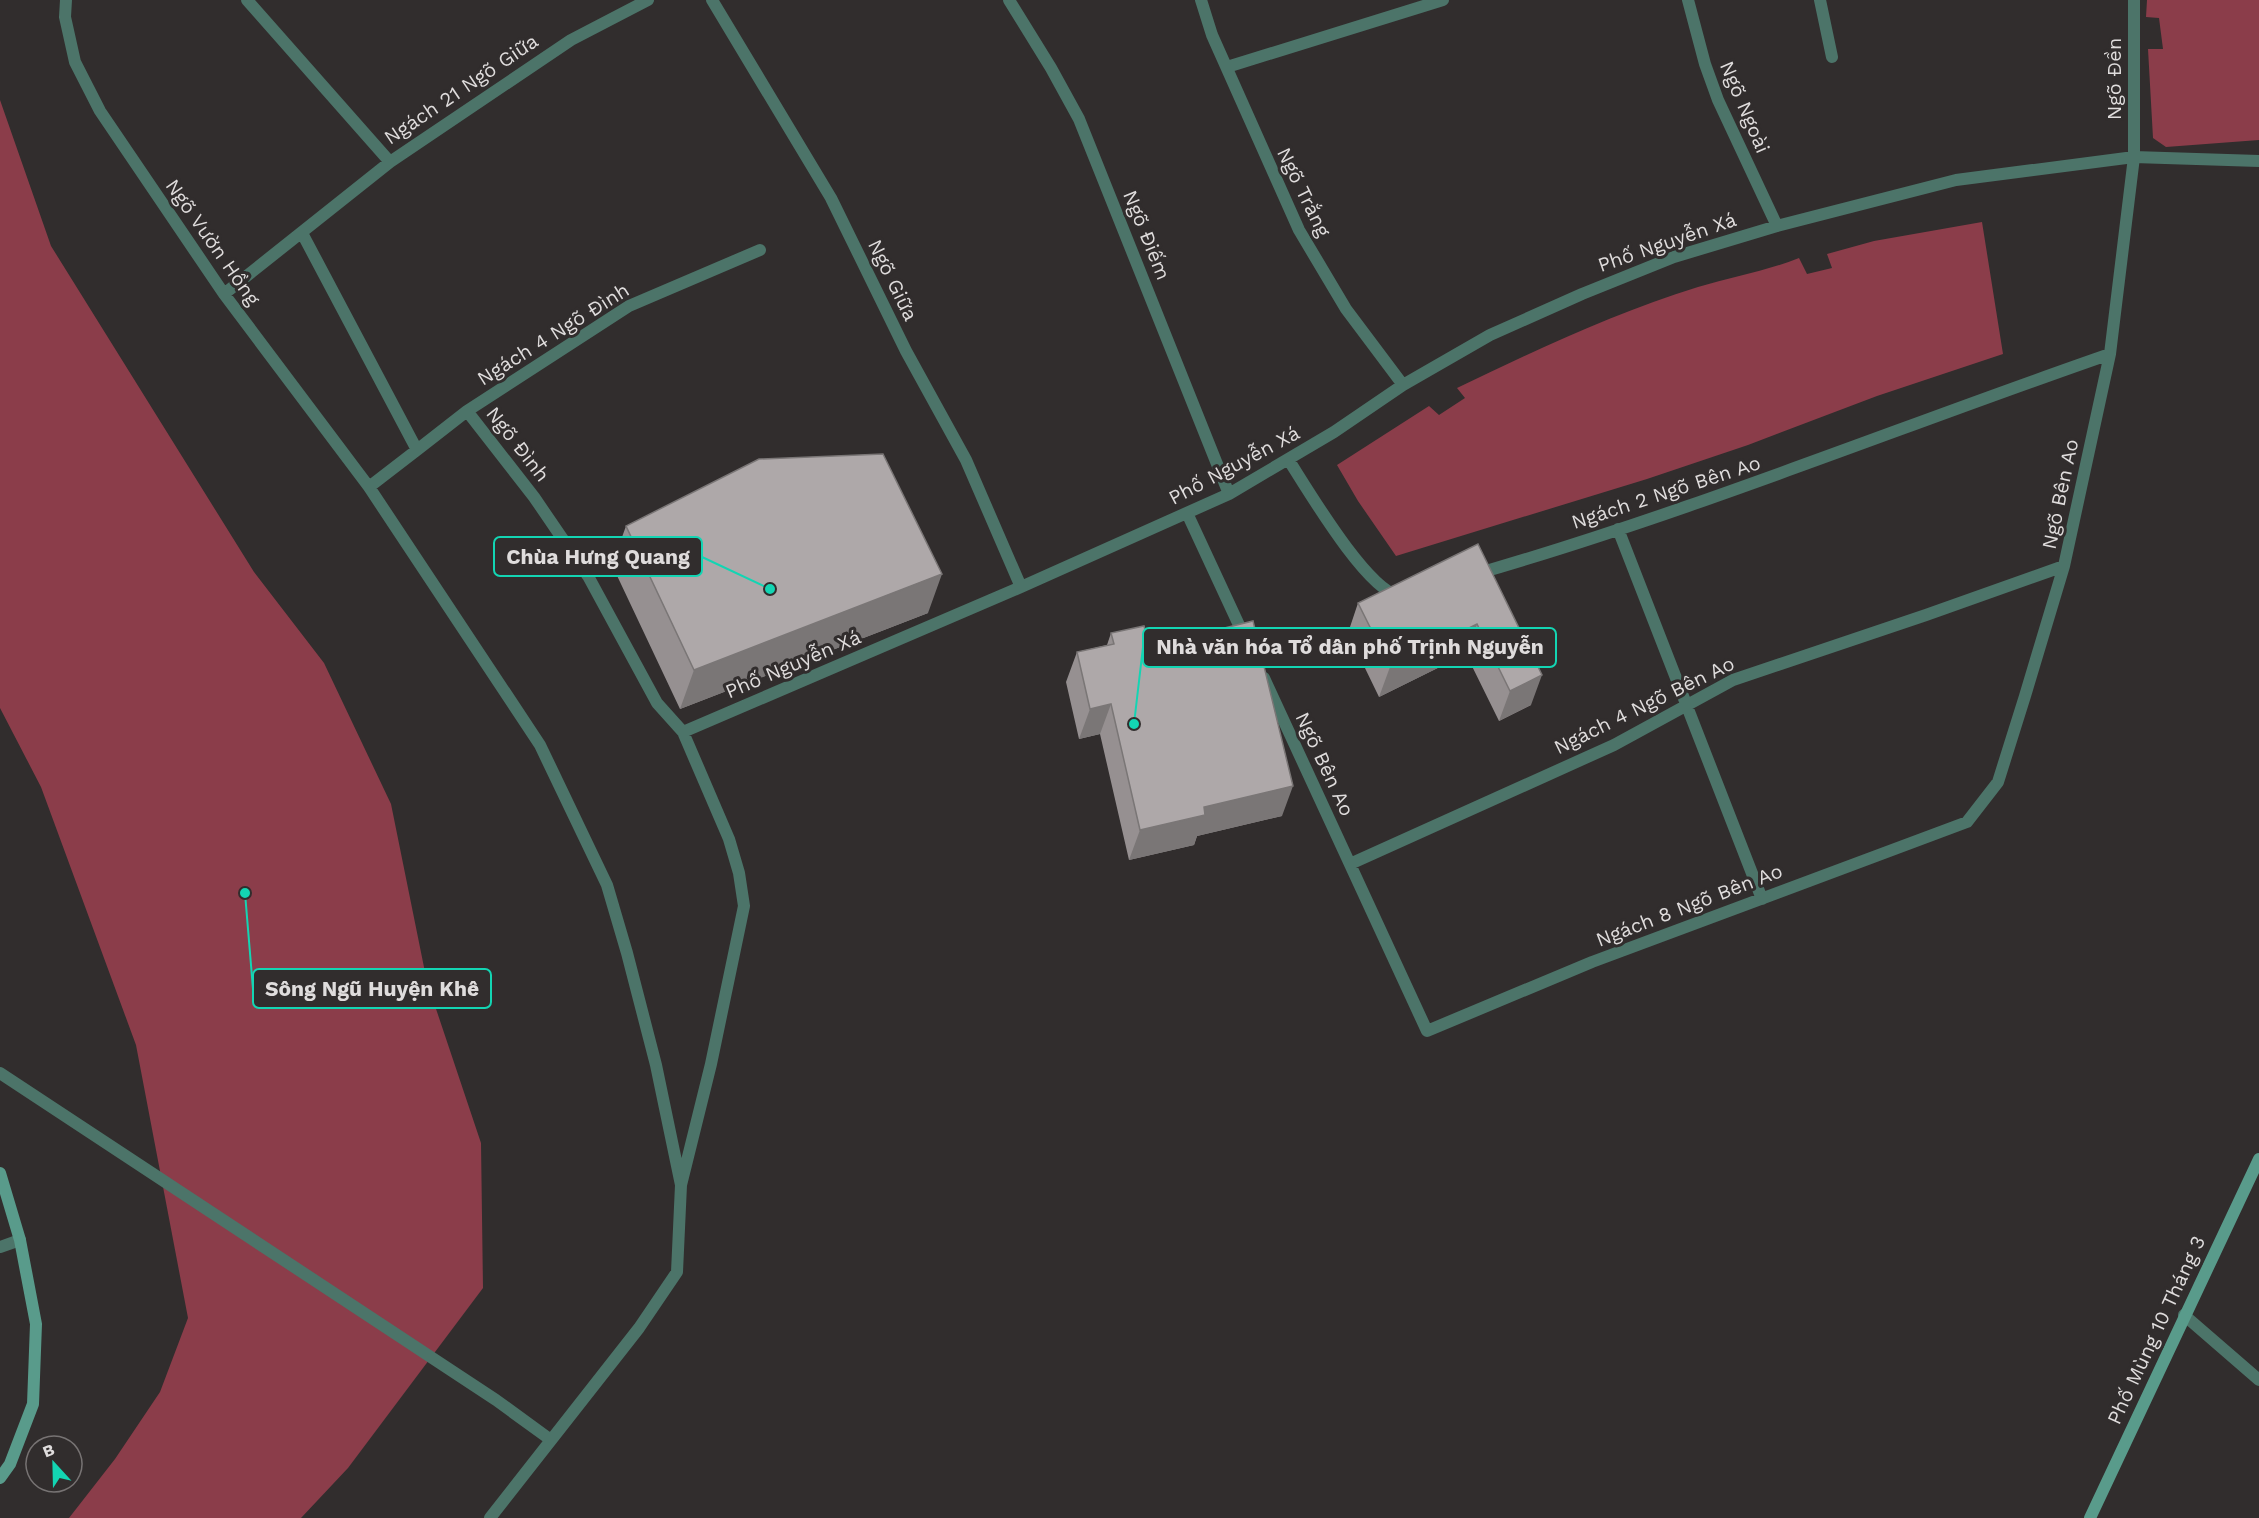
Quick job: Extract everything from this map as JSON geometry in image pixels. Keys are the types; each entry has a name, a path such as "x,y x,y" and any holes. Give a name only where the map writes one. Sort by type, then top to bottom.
{"main road":[{"name":"Phố Mùng 10 Tháng 3","path":"2090,1518 2259,1159"},
{"path":"0,1173 20,1240 36,1324 33,1404 10,1464 0,1478"}],"street":[{"name":"Ngõ Vườn Hồng","path":"66,0 65,16 75,62 91,96 224,294 369,487 540,745 607,885 656,1065 681,1185"},
{"name":"Ngách 21 Ngõ Giữa","path":"247,0 390,162 571,40 648,0"},
{"name":"Ngõ Giữa","path":"712,0 831,198 906,351 966,460 1021,587"},
{"name":"Ngõ Điếm","path":"1009,0 1079,119 1229,494"},
{"name":"Ngõ Trắng","path":"1201,0 1212,35 1299,230 1346,309 1403,385"},
{"path":"1227,67 1443,0"},
{"name":"Ngõ Ngoài","path":"1688,0 1705,64 1718,100 1778,226"},
{"path":"1820,0 1832,57"},
{"name":"Ngõ Đền","path":"2134,0 2134,157"},
{"name":"Phố Nguyễn Xá","path":"684,732 1021,587 1229,494 1334,432 1403,385 1490,335 1582,294 1674,257 1778,226 1956,180 2134,157 2259,161"},
{"name":"Ngõ Bên Ao","path":"1967,822 1998,782 2064,566 2110,354 2134,157"},
{"path":"224,294 390,162"},
{"path":"302,233 417,450"},
{"name":"Ngách 4 Ngõ Đình","path":"467,411 629,306 760,250"},
{"name":"Ngách 2 Ngõ Bên Ao","path":"1462,578 1754,484 2000,392 2110,354"},
{"name":"Ngõ Đình","path":"369,487 467,411 534,497 588,576 657,703 684,732"},
{"path":"1288,459 1336,533 1379,585 1397,596 1408,593"},
{"name":"Ngõ Bên Ao","path":"1187,513 1427,1031"},
{"path":"1618,529 1762,898"},
{"name":"Ngách 4 Ngõ Bên Ao","path":"1350,864 1614,744 1733,680 2064,566"},
{"path":"490,1518 639,1328 677,1272 681,1185 711,1064 744,906 739,873 729,839 684,732"},
{"name":"Ngách 8 Ngõ Bên Ao","path":"1427,1031 1592,962 1967,822"},
{"path":"0,1073 496,1400 551,1440"},
{"path":"0,1247 20,1240"},
{"path":"2184,1315 2259,1380"}],"shaded area":[{"path":"2147,0 2259,0 2259,140 2166,147 2153,138 2148,49 2163,49 2159,18 2146,17"},
{"path":"0,100 51,246 254,572 324,663 391,804 427,982 481,1143 483,1288 348,1468 301,1518 69,1518 115,1459 160,1392 188,1318 136,1045 41,787 0,708"},
{"path":"1982,222 2003,354 1877,396 1748,445 1647,479 1396,556 1358,501 1337,465 1429,406 1439,415 1465,398 1457,388 1546,346 1636,308 1698,287 1799,258 1807,274 1832,268 1827,254 1874,241"}],"building":[{"path":"883,454 942,574 694,670 626,526 759,459"},
{"path":"1478,544 1542,675 1510,691 1477,624 1390,667 1358,603"},
{"path":"1253,621 1293,786 1204,807 1205,815 1140,830 1111,704 1090,709 1077,652 1114,644 1111,633 1144,626 1147,637 1182,629 1184,638"}],"place":[{"name":"Chùa Hưng Quang","path":"770,589"},
{"name":"Nhà văn hóa Tổ dân phố Trịnh Nguyễn","path":"1134,724"},
{"name":"Sông Ngũ Huyện Khê","path":"245,893"}]}
